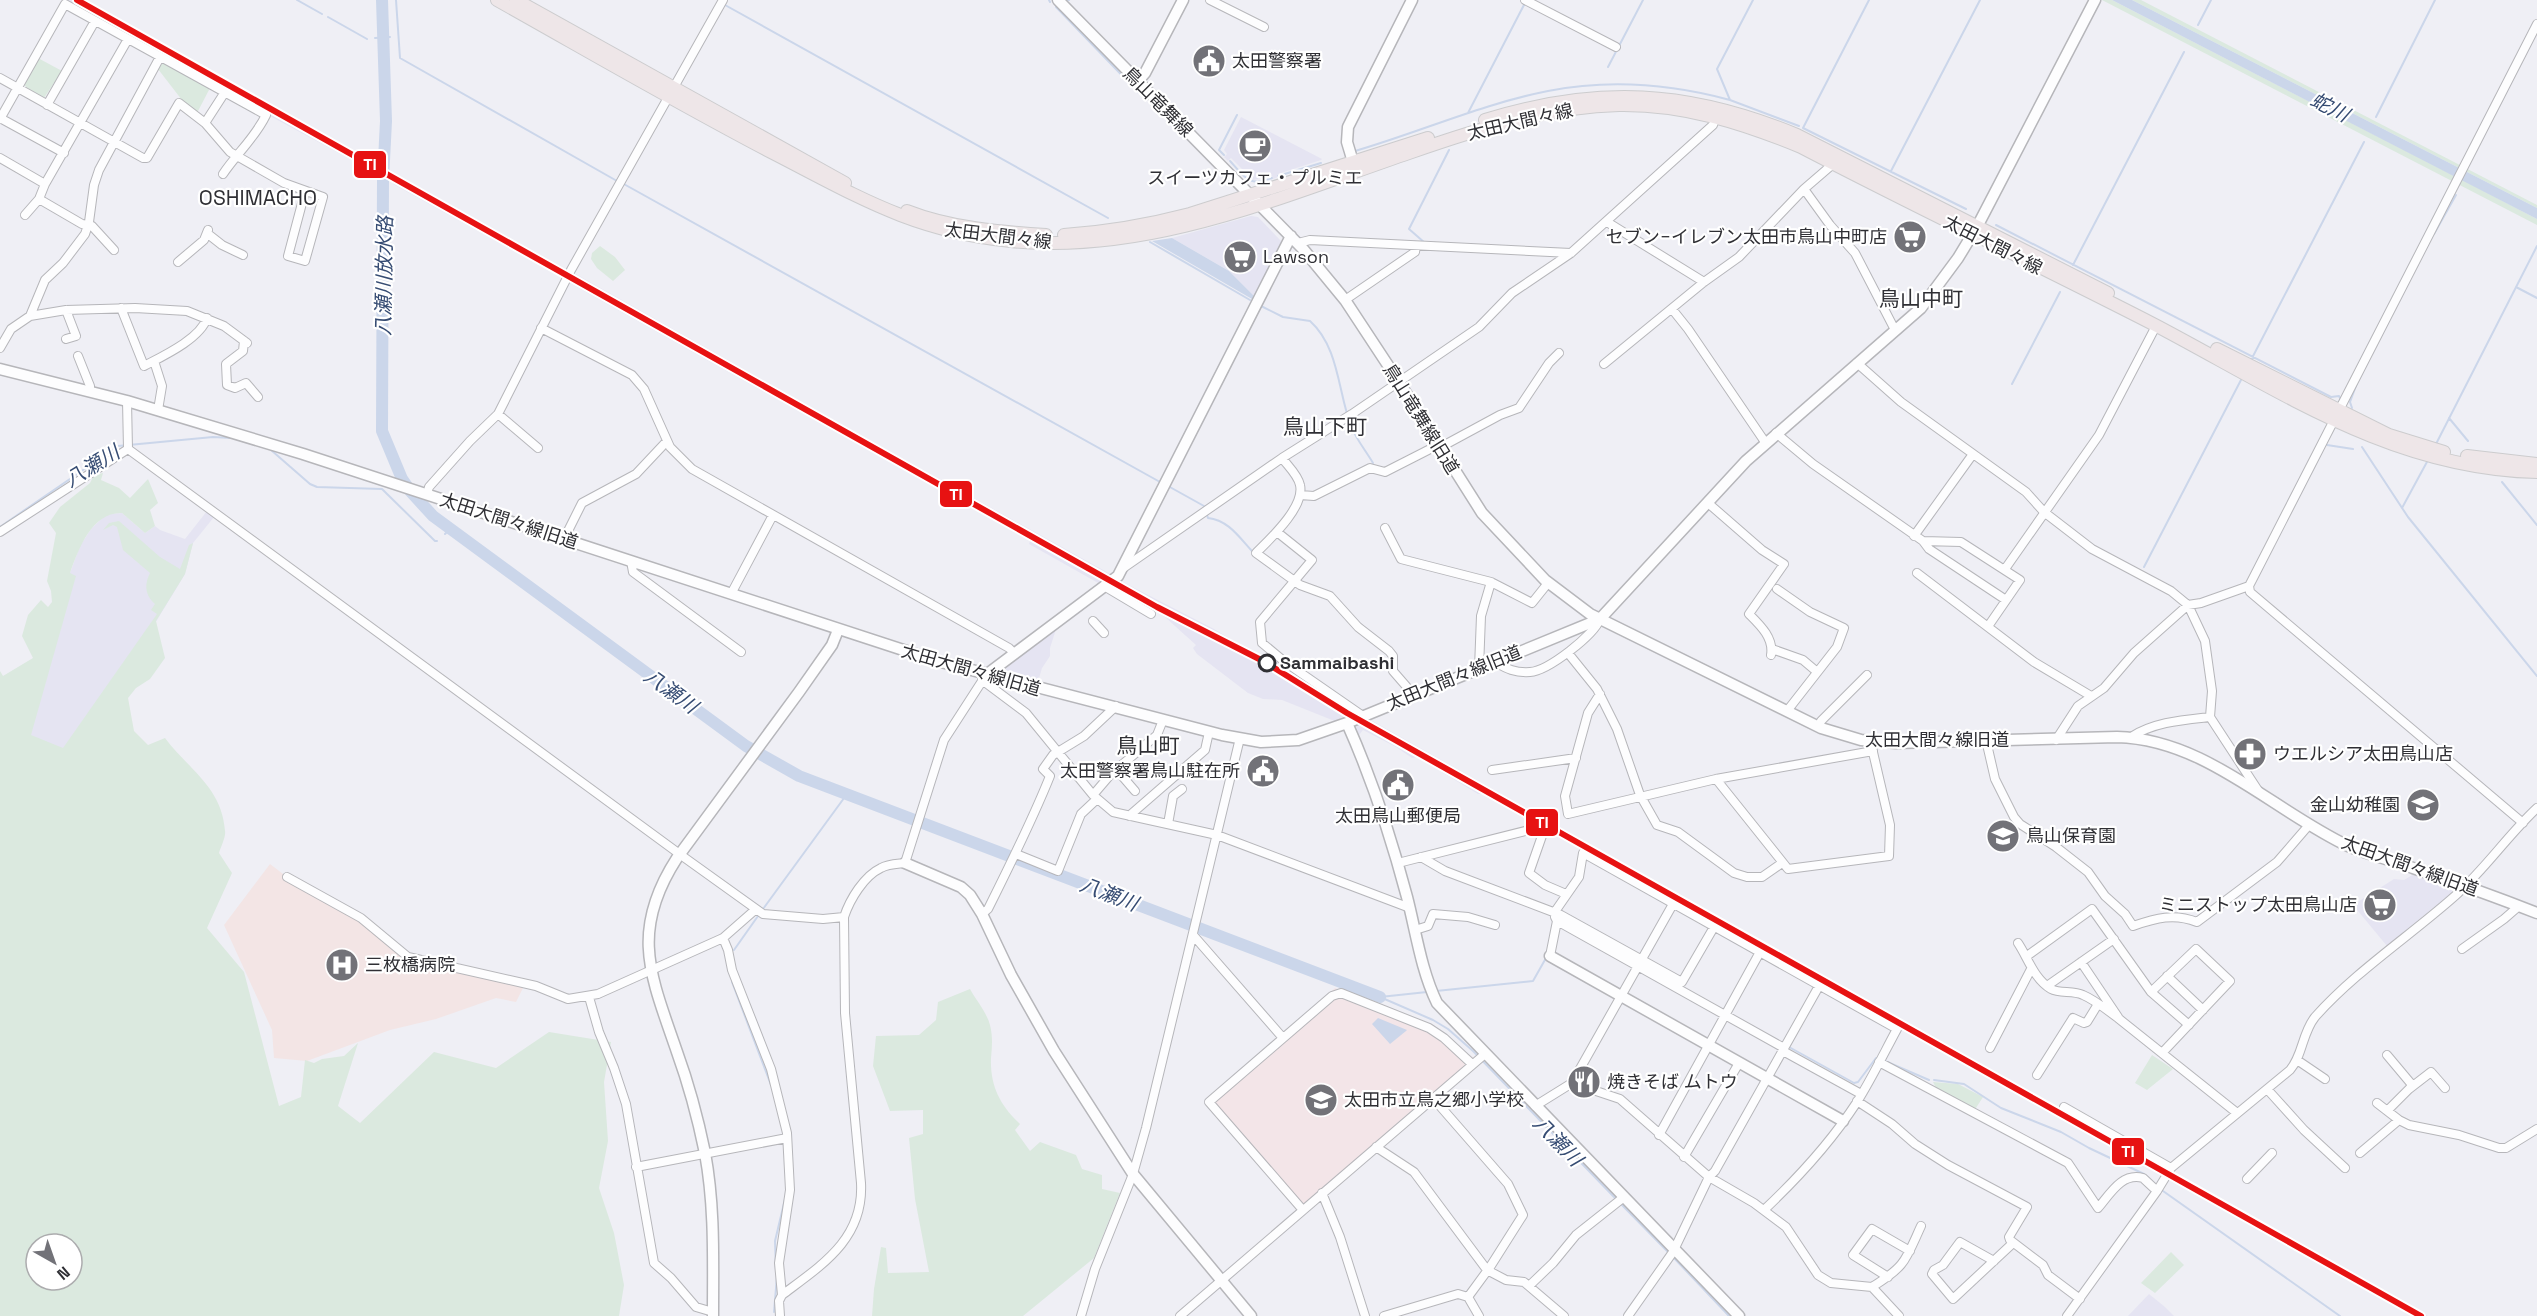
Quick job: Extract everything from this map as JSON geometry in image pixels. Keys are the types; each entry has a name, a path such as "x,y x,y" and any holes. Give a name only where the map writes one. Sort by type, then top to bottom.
{"main road":[{"name":"太田大間々線","path":"497,0 671,92"},
{"name":"太田大間々線","path":"516,0 851,195 898,216 960,234 1023,242 1056,244 1100,241 1208,220 1353,162 1508,112 1562,101 1615,96 1668,98 1709,105 1755,117 1797,135 2156,326 2337,416 2430,449 2489,460 2537,464"},
{"name":"太田大間々線","path":"1254,200 1448,139 1542,113 1621,105 1716,116 1754,127 1975,230 2384,442 2426,456 2487,468 2537,472"}],"street":[{"path":"424,493 470,441 498,414 541,328 723,0"},
{"name":"鳥山竜舞線","path":"1058,0 1254,200"},
{"path":"1135,79 1177,0"},
{"path":"1135,79 1145,73 1183,0"},
{"path":"1210,0 1264,27"},
{"path":"1353,162 1347,142 1348,127 1412,0"},
{"path":"1526,0 1616,47"},
{"path":"1495,662 1512,672 1533,672 1568,653 1598,626 1600,619 1734,473 1776,433 1921,308 1936,290 1975,230 2095,0"},
{"path":"64,153 0,119 65,4 266,116 255,136 223,174"},
{"path":"47,105 95,21"},
{"path":"2056,740 2078,706 2104,688 2134,652 2188,604 2201,603 2248,586 2537,24"},
{"path":"25,215 39,199 45,184 128,39"},
{"path":"30,316 45,280 63,263 81,240 88,225 94,184 113,143 160,57"},
{"path":"0,78 145,159 179,103 206,123 236,156 284,183 323,197 305,261 288,256 305,192"},
{"path":"206,123 225,92"},
{"path":"904,863 944,740 984,677 1104,586 1122,569 1282,458 1400,382 1479,327 1515,292 1571,253 1607,222 1713,125 1716,116"},
{"path":"0,158 45,184"},
{"path":"1604,364 1704,282 1739,257 1804,189 1833,164"},
{"path":"1804,189 1830,225 1855,253 1895,330"},
{"path":"39,199 82,224 96,229 114,250"},
{"name":"鳥山竜舞線旧道","path":"1254,200 1294,240 1345,300 1400,382 1438,447 1493,527 1548,583 1600,619"},
{"path":"1607,222 1704,282"},
{"path":"178,262 208,232 222,245 243,255"},
{"path":"1122,569 1294,240 1571,253"},
{"path":"1345,300 1415,252 1416,246"},
{"path":"0,348 10,329 30,316 66,310 121,308 187,311 224,326 246,342 243,351 226,364 227,385 235,388 246,383 258,396"},
{"path":"121,308 144,366 174,351 205,325 207,318"},
{"path":"1672,309 1766,442"},
{"path":"66,310 76,336 66,339"},
{"path":"2005,570 2099,435 2156,326"},
{"path":"541,328 632,375 644,389 667,441 685,464 991,638 1014,654"},
{"path":"1300,495 1314,496 1370,468 1385,472 1500,415 1519,408 1549,363 1559,353"},
{"path":"78,356 90,386 90,392"},
{"path":"154,361 162,386 158,410"},
{"path":"1857,363 1901,402 2026,492 2044,512 2092,549 2171,591 2188,604 2205,641 2212,691 2210,717 2256,785 2259,794"},
{"name":"太田大間々線旧道","path":"0,369 127,401 394,483 984,677 1117,706 1209,732 1261,742 1298,740 1347,723 1600,619 1819,727 1871,746 1986,740 2131,737 2158,741 2186,751 2309,825 2350,846 2537,913"},
{"path":"127,401 127,445"},
{"path":"498,414 538,448"},
{"path":"1776,433 1813,464 1923,542 1929,549 2006,600"},
{"path":"564,539 582,502 636,474 667,441"},
{"path":"0,532 127,445"},
{"path":"127,445 763,914 823,919 844,917"},
{"path":"1914,536 1973,454"},
{"path":"1282,458 1299,481 1300,495 1289,517 1256,554 1296,582 1330,596 1358,627 1389,651 1393,656 1393,671 1413,694"},
{"path":"1708,503 1762,550 1784,564 1749,614 1764,629 1771,652 1803,660 1816,670"},
{"path":"731,594 773,515"},
{"path":"1385,528 1401,559 1491,582 1532,603 1548,583"},
{"path":"1277,532 1311,558 1311,562 1260,622 1262,643 1285,662 1363,716"},
{"path":"1923,542 1961,542 2020,580 1989,625"},
{"path":"630,561 633,572 741,652"},
{"path":"1917,573 1989,625 2034,662 2091,696"},
{"path":"1479,668 1481,616 1491,582"},
{"path":"1104,586 1150,614"},
{"path":"2248,586 2250,592 2523,822"},
{"path":"1777,589 1810,612 1844,628 1840,642 1786,711"},
{"path":"1093,621 1104,633"},
{"path":"589,997 599,1032 626,1104 654,1263 671,1278 696,1307 713,1314 712,1207 705,1154 696,1113 650,972 648,940 651,913 663,880 680,854 832,645 838,630"},
{"path":"1568,653 1600,694 1617,729 1640,795 1659,827 1678,832 1734,873 1747,877 1762,877 1782,863"},
{"path":"1819,727 1821,721 1867,675"},
{"path":"984,677 1026,713 1095,797 1113,812 1217,835 1410,908"},
{"path":"1600,694 1588,713 1575,758 1565,796 1568,814 1640,795 1871,746 1890,825 1889,856 1788,869 1716,779"},
{"path":"982,914 988,909 1014,857 1050,776 1044,769 1058,751 1084,736 1117,706"},
{"path":"2131,737 2142,730 2169,723 2210,717"},
{"path":"1014,857 1058,871 1081,814 1116,770 1157,735 1163,720"},
{"path":"1347,723 1366,766 1398,863 1425,970 1437,1003 1479,1058"},
{"path":"1129,816 1205,750 1209,732"},
{"path":"1081,1316 1095,1269 1132,1174 1240,738"},
{"path":"1986,740 1995,779 2014,817 2020,824 2056,847 2088,872 2105,896 2125,914 2133,926 2150,920 2181,916 2197,922 2222,906 2277,862 2309,825"},
{"path":"1492,770 1575,758"},
{"path":"1116,770 1135,791"},
{"path":"1168,824 1173,796 1182,789"},
{"path":"2067,1316 2171,1168 2290,1070 2297,1060 2306,1030 2318,1015 2370,966 2464,887 2537,808"},
{"path":"1398,863 1533,829 1543,833 1529,873 1545,885 1566,894"},
{"path":"1554,912 1580,876 1582,853 1897,1029 1859,1098 1843,1121 1812,1162 1764,1210"},
{"path":"1421,857 1445,872 1554,912 1640,962 1859,1098 1948,1165 2027,1207 2009,1237 2013,1243 2043,1265 2048,1275 2080,1299"},
{"path":"782,1295 834,1255 861,1206 861,1183 845,1013 844,917 860,888 875,872 885,867 904,863 962,887 982,914 1011,975 1054,1051 1132,1174 1251,1316"},
{"path":"287,877 361,918 408,957 536,986 568,999 589,997 723,938 756,909"},
{"path":"1535,1106 1572,1083 1673,904"},
{"path":"2462,949 2518,906"},
{"path":"2027,956 2092,909 2151,992 2189,1025"},
{"path":"1554,912 1557,921 1550,956 1843,1121"},
{"path":"1415,930 1428,926 1433,914 1468,917 1495,925"},
{"path":"1557,921 1682,982 1714,927"},
{"path":"1193,933 1283,1038"},
{"path":"723,938 732,970 771,1069 782,1107 787,1138 790,1190 779,1263 782,1295 779,1302 780,1316"},
{"path":"2047,986 2114,939"},
{"path":"2018,943 2027,956 2031,969 2047,986 2057,991 2082,994 2098,1004 2237,1113"},
{"path":"2151,992 2196,950 2230,981 2162,1053"},
{"path":"1659,1135 1760,952"},
{"path":"2081,962 2118,1018"},
{"path":"1990,1048 2031,969"},
{"path":"2168,976 2203,1010"},
{"path":"1628,1316 1672,1253 1709,1177 1715,1172 1819,986"},
{"path":"1302,1209 1209,1102 1332,996 1341,993 1429,1029 1479,1058 1535,1106 1624,1197 1672,1253 1739,1316"},
{"path":"2037,1075 2073,1018 2086,1022 2098,1004"},
{"path":"2387,1055 2413,1086"},
{"path":"1180,1316 1479,1058"},
{"path":"2297,1060 2325,1079"},
{"path":"1879,1062 2068,1163 2098,1208 2126,1179 2143,1178 2157,1191"},
{"path":"1684,1157 1739,1063"},
{"path":"2388,1110 2413,1086 2432,1072 2445,1088"},
{"path":"1572,1083 1620,1099 1709,1177 1764,1210 1786,1227 1818,1275 1831,1283 1872,1287 1888,1277 1899,1269 1921,1226"},
{"path":"2267,1089 2304,1130 2345,1168"},
{"path":"1433,1098 1508,1184 1523,1214 1468,1297"},
{"path":"2377,1103 2399,1120 2499,1148 2506,1148 2537,1129"},
{"path":"2064,1107 2171,1168"},
{"path":"2360,1153 2399,1120"},
{"path":"636,1167 787,1138"},
{"path":"1376,1147 1414,1172 1487,1270 1506,1280 1522,1281 1564,1316"},
{"path":"2247,1179 2272,1153"},
{"path":"1322,1193 1340,1237 1365,1316"},
{"path":"1529,1286 1553,1263 1576,1235 1624,1197"},
{"path":"1888,1277 1853,1255 1872,1229 1910,1251"},
{"path":"1994,1262 1960,1242 1943,1265 1934,1270 1932,1274 1953,1299 1994,1262 2013,1243"},
{"path":"1872,1287 1899,1316"},
{"path":"1384,1316 1458,1294 1468,1297 1479,1316"}],"shaded area":[{"path":"65,0 85,0 272,107 268,113"},
{"path":"2102,0 2112,0 2478,188 2537,219 2537,225"},
{"path":"2132,0 2141,0 2537,205 2537,208"},
{"path":"38,58 62,71 44,98 23,83"},
{"path":"164,62 210,88 197,113 185,104 158,69"},
{"path":"275,108 368,159 375,164 376,173 270,116"},
{"path":"1241,117 1322,159 1278,174 1278,177 1273,179 1272,176 1253,180 1231,158 1228,161 1224,157 1227,154 1224,150"},
{"path":"394,173 566,269 563,278 393,184"},
{"name":"Lawson","path":"1251,216 1258,217 1282,242 1254,296 1229,271 1172,238"},
{"path":"600,246 615,257 625,270 613,281 597,268 591,259 592,253"},
{"path":"574,273 1112,575 1100,584 1029,544 1030,541 568,282"},
{"path":"103,473 101,480 119,488 130,498 148,479 158,503 150,510 155,526 145,533 122,513 112,514 102,518 82,543 70,573 76,576 31,735 63,748 157,614 151,610 155,604 146,590 150,573 123,550 117,527 113,525 103,530 109,523 119,521 160,557 180,569 189,545 193,543 185,574 156,621 165,658 150,679 136,688 128,698 134,731 148,745 165,738 211,790 218,802 225,833 219,853 232,873 207,928 244,972 279,1106 301,1097 305,1060 314,1063 322,1059 344,1056 358,1043 338,1106 360,1123 434,1052 496,1068 549,1032 611,1042 604,1082 608,1141 599,1188 614,1233 624,1285 619,1316 0,1316 0,671 3,676 33,658 22,636 28,615 41,600 48,607 52,602 47,581 56,533 49,523 60,507 90,483 94,475"},
{"path":"207,511 214,517 193,543 185,574 154,625 67,753 22,736 67,581 80,546 91,529 106,514 122,513 145,533 155,526 185,539"},
{"path":"1119,580 1214,629 1264,659 1269,651 1358,713 1337,722 1282,700 1263,699 1248,693 1197,654 1193,648 1196,645 1165,617 1132,596 1131,598 1111,587"},
{"path":"1057,626 1050,648 1050,656 1042,668 1037,685 995,672"},
{"path":"1369,719 1897,1018 1897,1026 1539,824 1483,794 1478,794 1417,757 1412,758 1363,730 1359,735 1356,726"},
{"name":"三枚橋病院","path":"270,864 287,877 348,911 408,957 525,984 516,1002 496,998 436,1019 390,1030 307,1061 274,1058 272,1030 224,925"},
{"path":"2414,874 2448,886 2453,892 2387,946 2353,905 2394,879 2404,880"},
{"name":"太田市立鳥之郷小学校","path":"1335,988 1429,1028 1477,1060 1302,1209 1209,1102 1283,1038"},
{"path":"970,989 989,1020 994,1086 1007,1110 1020,1124 1015,1130 1030,1151 1040,1142 1076,1155 1082,1169 1102,1175 1102,1189 1120,1193 1094,1258 1023,1316 872,1316 881,1247 886,1248 888,1273 929,1272 915,1199 909,1138 923,1134 923,1110 890,1111 873,1066 876,1036 919,1035 936,1020 938,1002"},
{"path":"1901,1019 2167,1169 2164,1176 1900,1028"},
{"path":"2152,1055 2173,1069 2147,1090 2135,1083"},
{"path":"1933,1082 1958,1084 1983,1097 1974,1111 1937,1090"},
{"path":"2173,1172 2428,1316 2415,1316 2168,1179"},
{"path":"2171,1252 2184,1265 2155,1293 2141,1283"},
{"path":"2149,1294 2165,1307 2174,1316 2128,1316"}],"water":[{"name":"蛇川","path":"2112,0 2132,0 2537,208 2537,219"},
{"path":"1172,238 1229,271 1254,296 1252,299 1152,241"},
{"path":"1378,1018 1407,1030 1390,1044 1372,1024"}],"waterway":[{"path":"297,0 322,14"},
{"name":"八瀬川","path":"382,0 386,121 383,180 382,431 402,479 433,516 746,746 799,776 1380,997"},
{"path":"396,0 400,58 617,181"},
{"path":"1608,67 1643,0"},
{"path":"1753,0 1717,69 1730,100 1799,126"},
{"path":"1869,0 1803,128 1966,209"},
{"path":"1891,171 1980,0"},
{"path":"2198,25 2211,0"},
{"path":"2376,117 2435,0"},
{"path":"1468,113 1526,1"},
{"path":"725,5 1108,218"},
{"path":"1056,7 1139,93"},
{"path":"328,17 367,39"},
{"name":"八瀬川放水路","path":"375,38 390,37"},
{"path":"2073,265 2184,52"},
{"path":"1355,151 1499,103 1571,87 1640,85 1685,90 1730,100"},
{"path":"1224,155 1219,150 1237,115"},
{"path":"2250,362 2364,142"},
{"path":"1425,243 1409,229 1449,150"},
{"path":"1230,161 1252,181 1258,182 1272,178"},
{"path":"1278,176 1321,163"},
{"path":"622,183 1160,482"},
{"path":"2434,234 2456,195"},
{"path":"1996,225 2331,397 2339,396 2340,398"},
{"path":"1150,242 1250,300"},
{"path":"2436,444 2537,246"},
{"path":"2516,287 2537,298"},
{"path":"2012,384 2060,292"},
{"path":"1261,306 1283,317 1310,321 1320,332 1337,370 1351,426 1373,463"},
{"path":"2144,567 2242,378"},
{"path":"2352,408 2350,402 2357,383"},
{"path":"2449,418 2468,441"},
{"name":"八瀬川","path":"0,527 118,446 213,437 231,438"},
{"path":"2327,445 2353,449"},
{"path":"2362,447 2408,517 2537,676"},
{"name":"八瀬川","path":"271,450 310,484 317,487 382,489 437,541"},
{"path":"2402,508 2428,460"},
{"path":"2502,482 2537,525"},
{"path":"1168,486 1204,506 1208,518 1227,526 1252,551"},
{"name":"八瀬川","path":"445,534 449,530"},
{"path":"763,909 847,794"},
{"path":"734,950 758,916"},
{"path":"1436,991 1533,981 1546,958"},
{"path":"732,982 771,1085"},
{"path":"1380,997 1427,992"},
{"name":"八瀬川","path":"1380,997 1448,1029 1473,1051 1616,1199"},
{"path":"1789,1047 1854,1083 1858,1082 1878,1058"},
{"path":"1885,1061 1929,1080"},
{"path":"1934,1080 1964,1084 2001,1108 2061,1132 2144,1174 2156,1185"},
{"path":"2163,1191 2340,1316"},
{"path":"776,1270 775,1241 785,1199"},
{"name":"八瀬川","path":"1620,1203 1669,1253"},
{"name":"八瀬川","path":"1673,1257 1729,1316"},
{"path":"774,1312 777,1276"}],"transit line":[{"name":"TI","path":"77,0 1157,607 1263,661 1347,713 2421,1316"}],"place":[{"name":"太田警察署","path":"1209,61"},
{"name":"スイーツカフェ・プルミエ","path":"1255,146"},
{"name":"セブン−イレブン太田市鳥山中町店","path":"1910,237"},
{"name":"Lawson","path":"1240,257"},
{"name":"Sammaibashi","path":"1267,663"},
{"name":"ウエルシア太田鳥山店","path":"2250,754"},
{"name":"太田警察署鳥山駐在所","path":"1263,771"},
{"name":"太田鳥山郵便局","path":"1398,785"},
{"name":"金山幼稚園","path":"2423,805"},
{"name":"鳥山保育園","path":"2003,836"},
{"name":"ミニストップ太田鳥山店","path":"2380,905"},
{"name":"三枚橋病院","path":"342,965"},
{"name":"焼きそば ムトウ","path":"1584,1082"},
{"name":"太田市立鳥之郷小学校","path":"1321,1100"}],"district":[{"name":"OSHIMACHO","path":"258,198"},
{"name":"鳥山中町","path":"1921,299"},
{"name":"鳥山下町","path":"1325,427"},
{"name":"鳥山町","path":"1148,746"}]}
